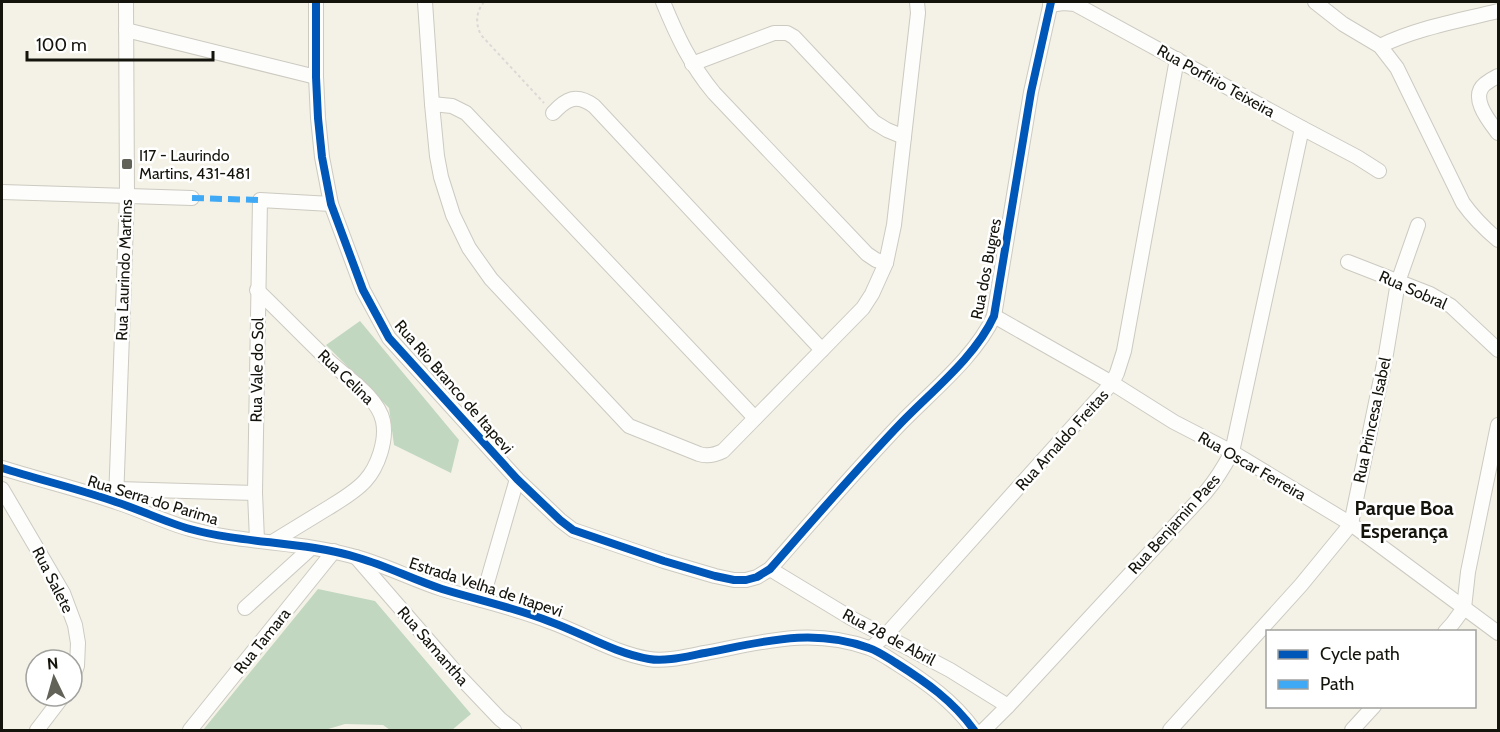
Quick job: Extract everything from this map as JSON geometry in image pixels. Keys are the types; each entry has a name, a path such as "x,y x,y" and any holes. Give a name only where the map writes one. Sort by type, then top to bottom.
{"street":[{"name":"Rua Laurindo Martins","path":"116,495 127,195 126,2"},
{"name":"Rua Rio Branco de Itapevi","path":"316,2 318,118 322,158 331,204 363,290 389,338 517,479 573,530 664,561 734,580 757,577 770,569"},
{"path":"425,2 437,156 453,215 469,248 491,279 629,426 709,456 723,451 863,308 872,294 886,263 892,238 918,13 917,2"},
{"path":"663,2 675,33 692,64 714,93 867,254 886,263"},
{"path":"1315,2 1343,24 1380,46 1397,68 1463,203 1484,228 1498,240"},
{"name":"Rua Porfirio Teixeira","path":"1051,3 1075,4 1379,171"},
{"name":"Rua dos Bugres","path":"770,569 988,330 994,316 1031,92 1051,3"},
{"path":"1380,46 1400,36 1426,28 1498,11"},
{"path":"126,30 316,77"},
{"path":"692,64 774,33 787,33 794,37 874,122 904,137"},
{"name":"Rua Arnaldo Freitas","path":"871,648 886,635 1112,383 1118,373 1124,351 1177,59"},
{"path":"1498,76 1485,84 1479,96 1489,122 1498,133"},
{"path":"553,113 568,100 580,99 590,102 822,350"},
{"path":"432,104 452,106 466,113 755,418"},
{"name":"Rua Benjamin Paes","path":"984,730 1205,493 1216,480 1232,452 1302,128"},
{"path":"2,192 192,198"},
{"name":"Rua Vale do Sol","path":"257,540 255,493 260,200 331,204"},
{"name":"Rua Princesa Isabel","path":"1170,730 1301,585 1351,524 1386,354 1398,282 1418,225"},
{"name":"Rua Sobral","path":"1348,262 1430,294 1450,306 1498,350"},
{"name":"Rua Celina","path":"257,290 367,395 378,408 383,420 384,437 380,453 366,480 350,494 274,541"},
{"name":"Rua Oscar Ferreira","path":"994,316 1112,383 1174,422 1232,452 1351,524 1498,633"},
{"path":"1447,630 1464,608 1468,572 1498,425"},
{"name":"Rua Serra do Parima","path":"2,468 116,495 191,529 334,551"},
{"path":"482,600 517,479"},
{"name":"Rua Salete","path":"2,489 58,584 75,625 78,648"},
{"path":"116,495 255,493"},
{"path":"245,608 311,548"},
{"name":"Estrada Velha de Itapevi","path":"334,551 440,588 550,621 613,648 652,659 682,657 787,637 812,636 871,648 949,700 974,730"},
{"name":"Rua Tamara","path":"190,730 334,551"},
{"name":"Rua Samantha","path":"356,557 460,677 500,719 514,730"},
{"name":"Rua 28 de Abril","path":"770,569 851,618 950,670 1008,706"},
{"path":"37,730 54,708"},
{"path":"1352,730 1372,708"}],"path":[{"path":"484,2 477,18 481,35 553,113"}],"green space":[{"path":"360,321 459,440 451,473 394,445 389,408 326,345"},
{"path":"318,589 375,601 471,714 452,730 390,730 383,725 345,724 325,730 203,730"}],"marked path":[{"path":"192,198 260,200"}],"cycle path":[{"path":"316,2 318,118 322,157 331,204 363,290 389,338 517,479 573,530 664,561 734,580 757,577 770,569 884,441 965,359 986,331 994,316 1031,92 1051,2"},
{"path":"2,468 102,497 190,529 231,537 317,548 359,558 442,589 538,617 611,648 649,659 677,658 787,638 827,638 848,642 876,651 918,677 948,701 974,730"}],"place":[{"name":"I17 - Laurindo Martins, 431-481","path":"127,164"}],"district":[{"name":"Parque Boa Esperança","path":"1404,520"}]}
